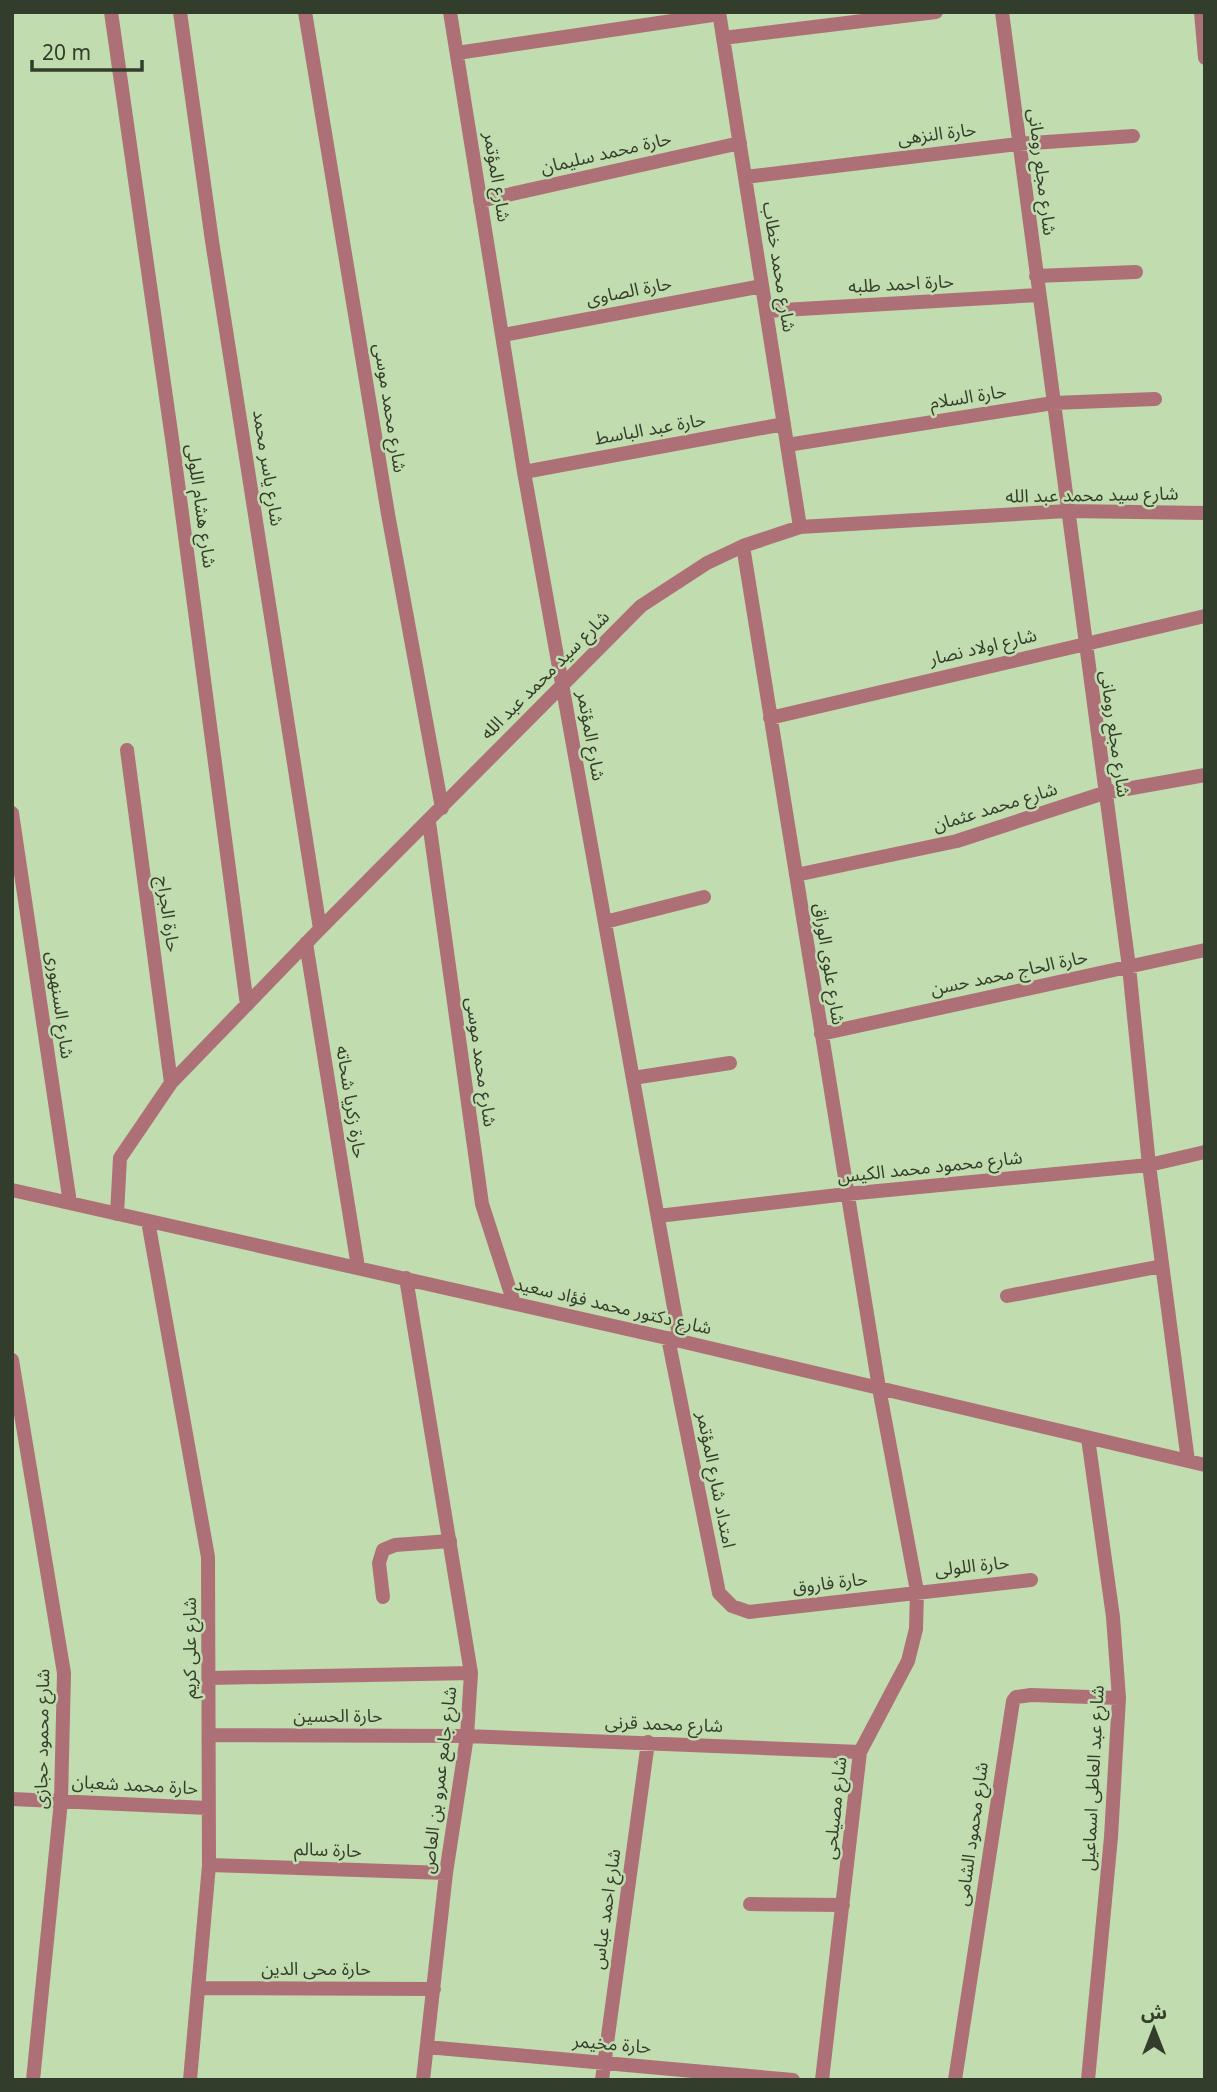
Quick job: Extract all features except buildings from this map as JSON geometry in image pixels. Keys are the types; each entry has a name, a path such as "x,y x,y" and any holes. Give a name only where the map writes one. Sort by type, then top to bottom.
{"street":[{"name":"شارع هشام اللولى","path":"111,12 174,453 247,1004"},
{"name":"شارع ياسر محمد","path":"180,12 212,241 320,929"},
{"name":"شارع محمد موسى","path":"305,12 388,514 442,808"},
{"name":"شارع المؤتمر","path":"450,12 524,472 658,1216 674,1340"},
{"path":"723,38 936,12"},
{"name":"شارع مجلع رومانى","path":"1002,12 1129,967 1149,1165 1188,1461"},
{"path":"1201,12 1205,58"},
{"path":"457,53 719,13"},
{"name":"شارع محمد خطاب","path":"719,13 800,527"},
{"name":"حارة النزهى","path":"745,177 1018,144 1133,136"},
{"name":"حارة محمد سليمان","path":"481,201 740,143"},
{"path":"1036,276 1136,272"},
{"name":"حارة الصاوى","path":"504,335 762,286"},
{"name":"حارة احمد طلبه","path":"766,311 1038,295"},
{"name":"حارة السلام","path":"787,444 1053,403 1155,399"},
{"name":"حارة عبد الباسط","path":"524,472 784,424"},
{"name":"شارع سيد محمد عبد الله","path":"117,1214 120,1158 171,1083 641,606 696,569 743,546 800,527 1068,511 1205,513"},
{"name":"شارع علوى الوراق","path":"743,546 878,1388"},
{"name":"شارع اولاد نصار","path":"771,718 1205,616"},
{"name":"حارة الجراج","path":"127,750 171,1083"},
{"name":"شارع محمد عثمان","path":"796,875 957,841 1104,793 1205,775"},
{"name":"شارع السنهورى","path":"12,813 70,1203"},
{"name":"شارع محمد موسى","path":"429,822 482,1205 514,1303"},
{"path":"605,922 704,897"},
{"name":"حارة زكريا شحاته","path":"306,943 358,1267"},
{"name":"حارة الحاج محمد حسن","path":"821,1034 1205,950"},
{"path":"633,1078 730,1063"},
{"name":"شارع محمود محمد الكيس","path":"658,1216 847,1194 1149,1165 1205,1152"},
{"name":"شارع دكتور محمد فؤاد سعيد","path":"12,1190 407,1278 1205,1465"},
{"name":"شارع على كريم","path":"148,1221 208,1557 209,1865 190,2080"},
{"path":"1007,1296 1162,1266"},
{"name":"شارع جامع عمرو بن العاص","path":"407,1278 471,1673 467,1736 446,1873 423,2080"},
{"name":"امتداد شارع المؤتمر","path":"674,1340 719,1593 732,1606 749,1612"},
{"name":"شارع محمود حجازى","path":"12,1360 64,1673 61,1801 33,2080"},
{"name":"شارع مصيلحى","path":"822,2080 860,1752 908,1661 916,1629 917,1591 878,1388"},
{"name":"شارع عبد العاطى اسماعيل","path":"1088,1438 1113,1617 1119,1698 1111,1837 1088,2080"},
{"path":"383,1597 379,1563 383,1550 395,1545 450,1541"},
{"name":"حارة اللولى","path":"917,1591 1031,1580"},
{"name":"حارة فاروق","path":"749,1612 917,1591"},
{"path":"210,1678 471,1673"},
{"name":"شارع محمود الشامى","path":"955,2080 1013,1701 1016,1697 1031,1695 1119,1698"},
{"name":"حارة الحسين","path":"209,1735 467,1736"},
{"name":"شارع محمد قرنى","path":"467,1736 860,1752"},
{"name":"شارع احمد عباس","path":"602,2080 648,1742"},
{"name":"حارة محمد شعبان","path":"12,1799 208,1808"},
{"name":"حارة سالم","path":"209,1865 446,1873"},
{"path":"750,1904 843,1905"},
{"name":"حارة محى الدين","path":"198,1988 434,1989"},
{"name":"حارة مخيمر","path":"427,2047 793,2080"}]}
